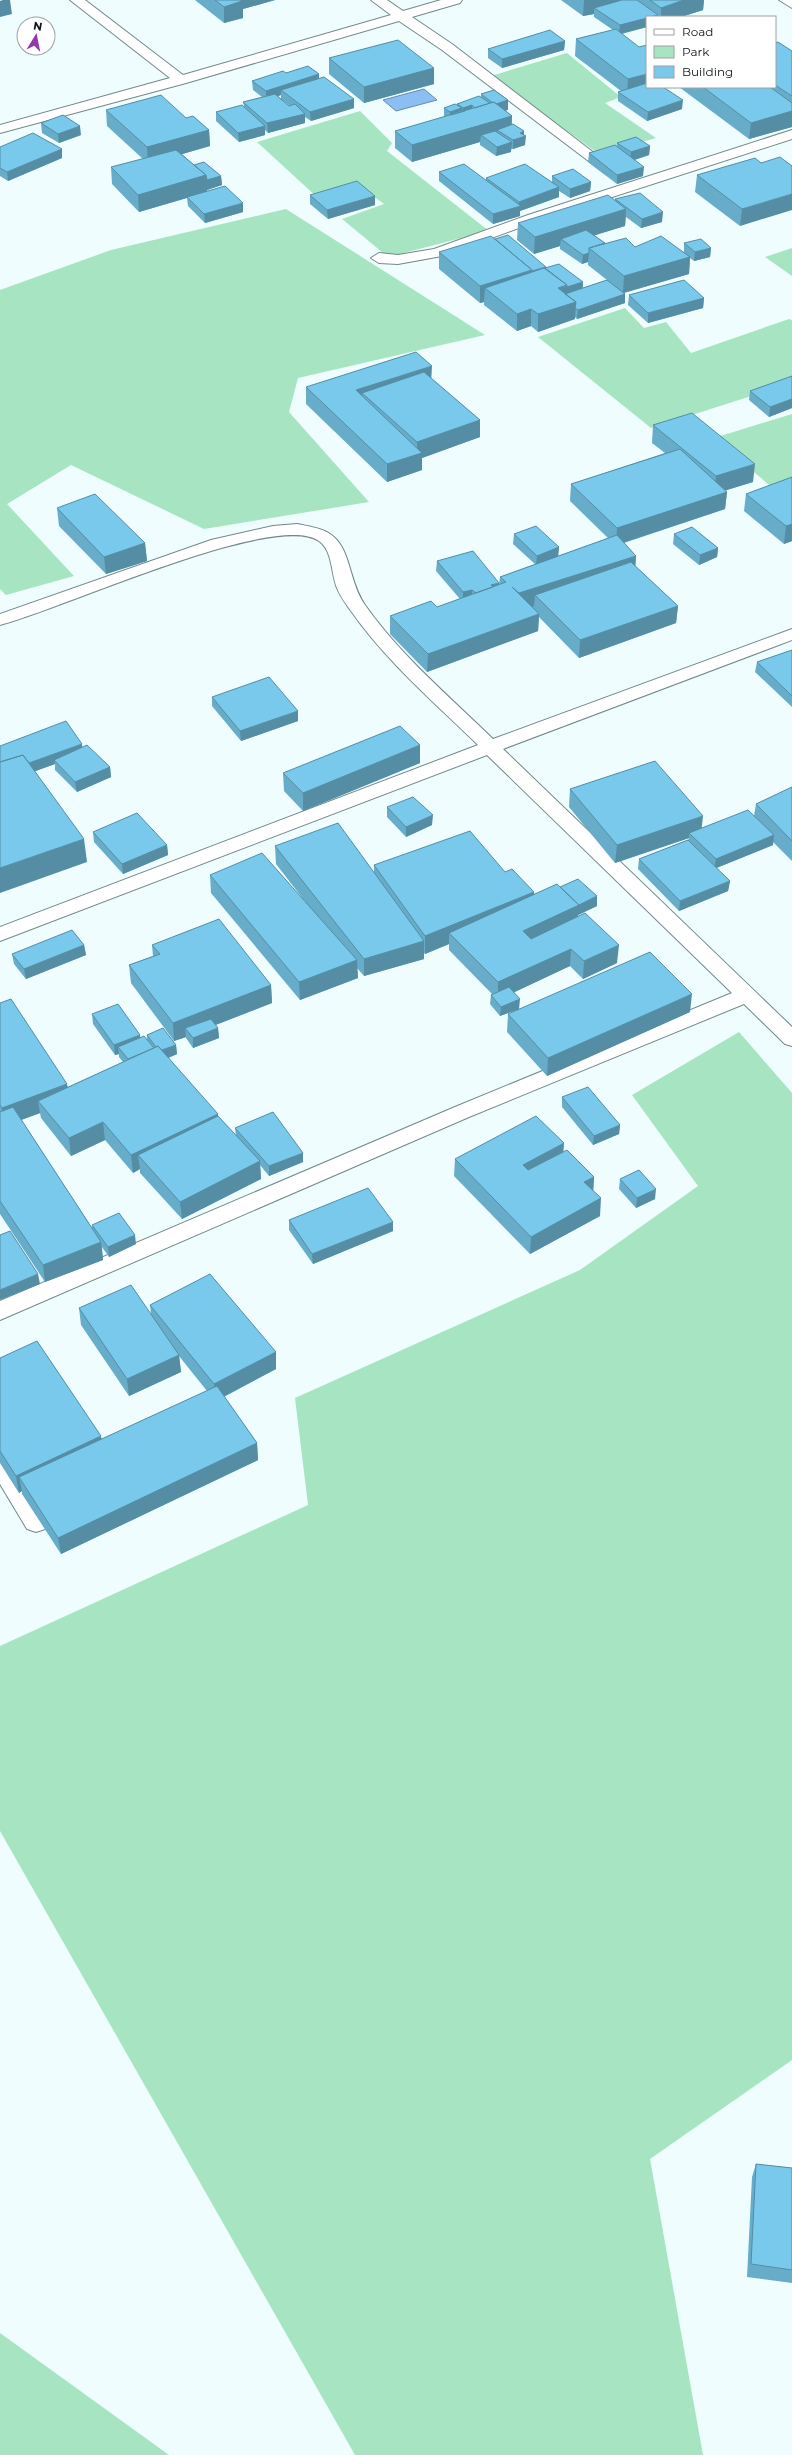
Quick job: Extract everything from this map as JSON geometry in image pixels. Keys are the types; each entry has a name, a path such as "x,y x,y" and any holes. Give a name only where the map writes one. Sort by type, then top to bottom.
{"street":[{"path":"77,0 181,80"},
{"path":"378,0 403,16 632,185"},
{"path":"0,129 181,80 455,0"},
{"path":"786,0 792,4"},
{"path":"379,258 398,261 425,257 632,185 792,134"},
{"path":"0,620 188,553 253,535 274,530 303,530 319,533 331,542 340,558 347,592 390,648 490,747 792,1039"},
{"path":"0,934 490,747 792,634"},
{"path":"0,1310 462,1112 747,995"},
{"path":"0,1464 36,1522"}],"green space":[{"path":"567,53 621,97 605,103 656,138 599,154 491,76"},
{"path":"360,111 392,143 387,151 489,231 388,257 342,219 384,204 357,185 318,198 257,142"},
{"path":"286,209 485,335 298,378 289,412 369,502 204,529 71,465 7,504 74,576 6,595 0,589 0,290 111,250"},
{"path":"792,248 792,276 765,257"},
{"path":"625,308 644,328 666,322 691,353 789,319 792,320 792,383 651,428 538,337"},
{"path":"792,414 792,485 775,490 714,438"},
{"path":"739,1032 792,1093 792,2060 650,2159 703,2455 355,2455 0,1831 0,1646 308,1505 295,1398 580,1270 698,1186 632,1095"},
{"path":"0,2333 169,2455 0,2455"}],"water":[{"path":"424,89 437,100 396,111 383,100"}],"building":[{"path":"215,0 240,0 242,1 224,7"},
{"path":"622,0 637,0 658,15 646,16 646,18 620,25 594,8"},
{"path":"650,0 684,0 661,8"},
{"path":"616,29 639,47 646,45 646,74 628,79 576,39"},
{"path":"550,30 565,41 502,59 488,49"},
{"path":"398,40 434,68 364,87 329,58"},
{"path":"778,42 792,51 792,96 776,86 776,43"},
{"path":"308,66 319,74 266,91 252,81 283,71 286,73"},
{"path":"324,77 354,99 310,112 281,90"},
{"path":"646,83 646,88 665,88 683,100 648,112 618,92"},
{"path":"704,88 771,88 792,103 792,111 751,123"},
{"path":"494,90 508,100 496,104 481,94"},
{"path":"275,94 289,106 295,104 305,114 267,123 243,102"},
{"path":"161,95 186,118 193,116 209,130 147,147 106,110"},
{"path":"479,96 490,103 475,108 472,105 463,108 457,104"},
{"path":"494,102 512,116 412,145 395,131"},
{"path":"455,104 462,108 450,112 444,108"},
{"path":"242,105 265,126 238,133 216,112"},
{"path":"463,110 465,111 450,114"},
{"path":"63,115 80,126 58,134 41,123"},
{"path":"513,124 524,131 520,133 526,136 513,140 497,130"},
{"path":"495,131 512,142 497,147 481,135"},
{"path":"33,133 62,149 7,172 0,168 0,147"},
{"path":"636,137 650,146 631,152 617,143"},
{"path":"615,145 644,167 617,175 589,153"},
{"path":"176,150 206,175 138,195 111,167"},
{"path":"780,157 792,166 792,194 742,209 697,175 755,158 761,163"},
{"path":"204,162 221,176 207,180 206,175 194,165"},
{"path":"464,164 521,206 493,214 439,172"},
{"path":"525,164 559,187 519,202 486,178"},
{"path":"573,169 591,182 570,189 552,176"},
{"path":"357,181 375,196 327,210 310,195"},
{"path":"225,186 243,203 204,214 187,197"},
{"path":"640,193 663,212 642,219 615,199"},
{"path":"608,195 626,209 535,237 518,223"},
{"path":"586,230 605,243 589,248 589,253 583,255 561,239"},
{"path":"508,235 546,267 532,271 495,239"},
{"path":"491,236 532,270 480,286 439,252"},
{"path":"661,236 690,257 624,276 589,248 626,238 635,247"},
{"path":"701,239 711,248 695,252 684,243"},
{"path":"559,264 583,282 567,287 567,285 545,268"},
{"path":"544,268 567,285 558,288 576,302 538,314 531,309 517,314 485,288"},
{"path":"607,280 625,294 578,310 575,308 576,302 565,294"},
{"path":"684,280 704,298 648,313 629,295"},
{"path":"416,352 432,366 356,390 422,453 387,464 306,387"},
{"path":"424,372 480,420 417,442 362,393"},
{"path":"792,376 792,399 770,407 750,391"},
{"path":"692,413 755,464 716,476 653,425"},
{"path":"680,449 727,492 617,528 571,484"},
{"path":"792,477 792,524 786,526 746,494"},
{"path":"95,494 145,543 104,557 57,508"},
{"path":"536,526 559,547 537,556 514,534"},
{"path":"692,527 718,548 700,555 674,534"},
{"path":"617,535 636,556 519,593 512,587 539,614 428,654 390,616 431,601 437,607 506,582 500,577"},
{"path":"473,551 499,583 491,585 493,587 476,593 472,590 463,592 437,561"},
{"path":"631,562 678,606 580,640 535,595"},
{"path":"792,650 792,696 757,662"},
{"path":"269,677 298,711 240,731 212,697"},
{"path":"66,721 82,744 29,763 23,755 0,762 0,746"},
{"path":"400,726 420,745 303,793 283,773"},
{"path":"87,745 110,767 75,782 54,760"},
{"path":"23,755 84,839 0,868 0,762"},
{"path":"655,761 703,816 617,845 570,789"},
{"path":"792,787 792,841 756,804"},
{"path":"413,797 433,815 406,827 387,807"},
{"path":"748,810 774,835 716,859 689,833"},
{"path":"137,813 167,845 122,864 93,832"},
{"path":"338,823 424,941 364,959 275,846"},
{"path":"470,831 505,872 512,869 534,892 425,936 374,865"},
{"path":"688,840 730,881 680,901 639,859"},
{"path":"262,853 357,960 299,982 210,875"},
{"path":"578,879 597,896 579,905 560,887"},
{"path":"557,884 579,905 523,931 531,939 585,913 619,945 584,961 571,949 498,982 449,933"},
{"path":"219,919 271,985 173,1023 129,965 160,954 152,945"},
{"path":"72,930 84,945 24,969 12,954"},
{"path":"650,952 692,994 548,1058 508,1014"},
{"path":"509,987 520,999 501,1007 491,995"},
{"path":"11,999 67,1084 2,1108 0,1105 0,1003"},
{"path":"118,1004 140,1035 114,1045 92,1014"},
{"path":"211,1019 218,1028 193,1038 185,1028"},
{"path":"163,1028 176,1045 162,1050 158,1046 156,1047 147,1035"},
{"path":"144,1036 154,1048 128,1059 118,1047"},
{"path":"158,1046 218,1114 131,1155 103,1122 69,1138 38,1101"},
{"path":"588,1087 620,1125 594,1136 562,1097"},
{"path":"13,1107 101,1242 43,1265 0,1201 0,1112"},
{"path":"273,1112 303,1153 269,1166 235,1128"},
{"path":"218,1116 260,1161 180,1202 138,1155"},
{"path":"536,1116 564,1143 523,1165 528,1170 567,1150 594,1177 584,1182 601,1198 531,1237 455,1159"},
{"path":"639,1170 656,1189 637,1198 620,1179"},
{"path":"368,1188 393,1222 312,1254 289,1220"},
{"path":"119,1213 135,1235 108,1247 92,1225"},
{"path":"10,1231 38,1274 0,1290 0,1235"},
{"path":"210,1274 276,1352 214,1384 150,1305"},
{"path":"131,1285 179,1355 127,1379 79,1308"},
{"path":"37,1341 101,1436 16,1476 0,1451 0,1358"},
{"path":"217,1386 257,1443 58,1538 19,1477"},
{"path":"756,2164 792,2168 792,2270 751,2264"}]}
